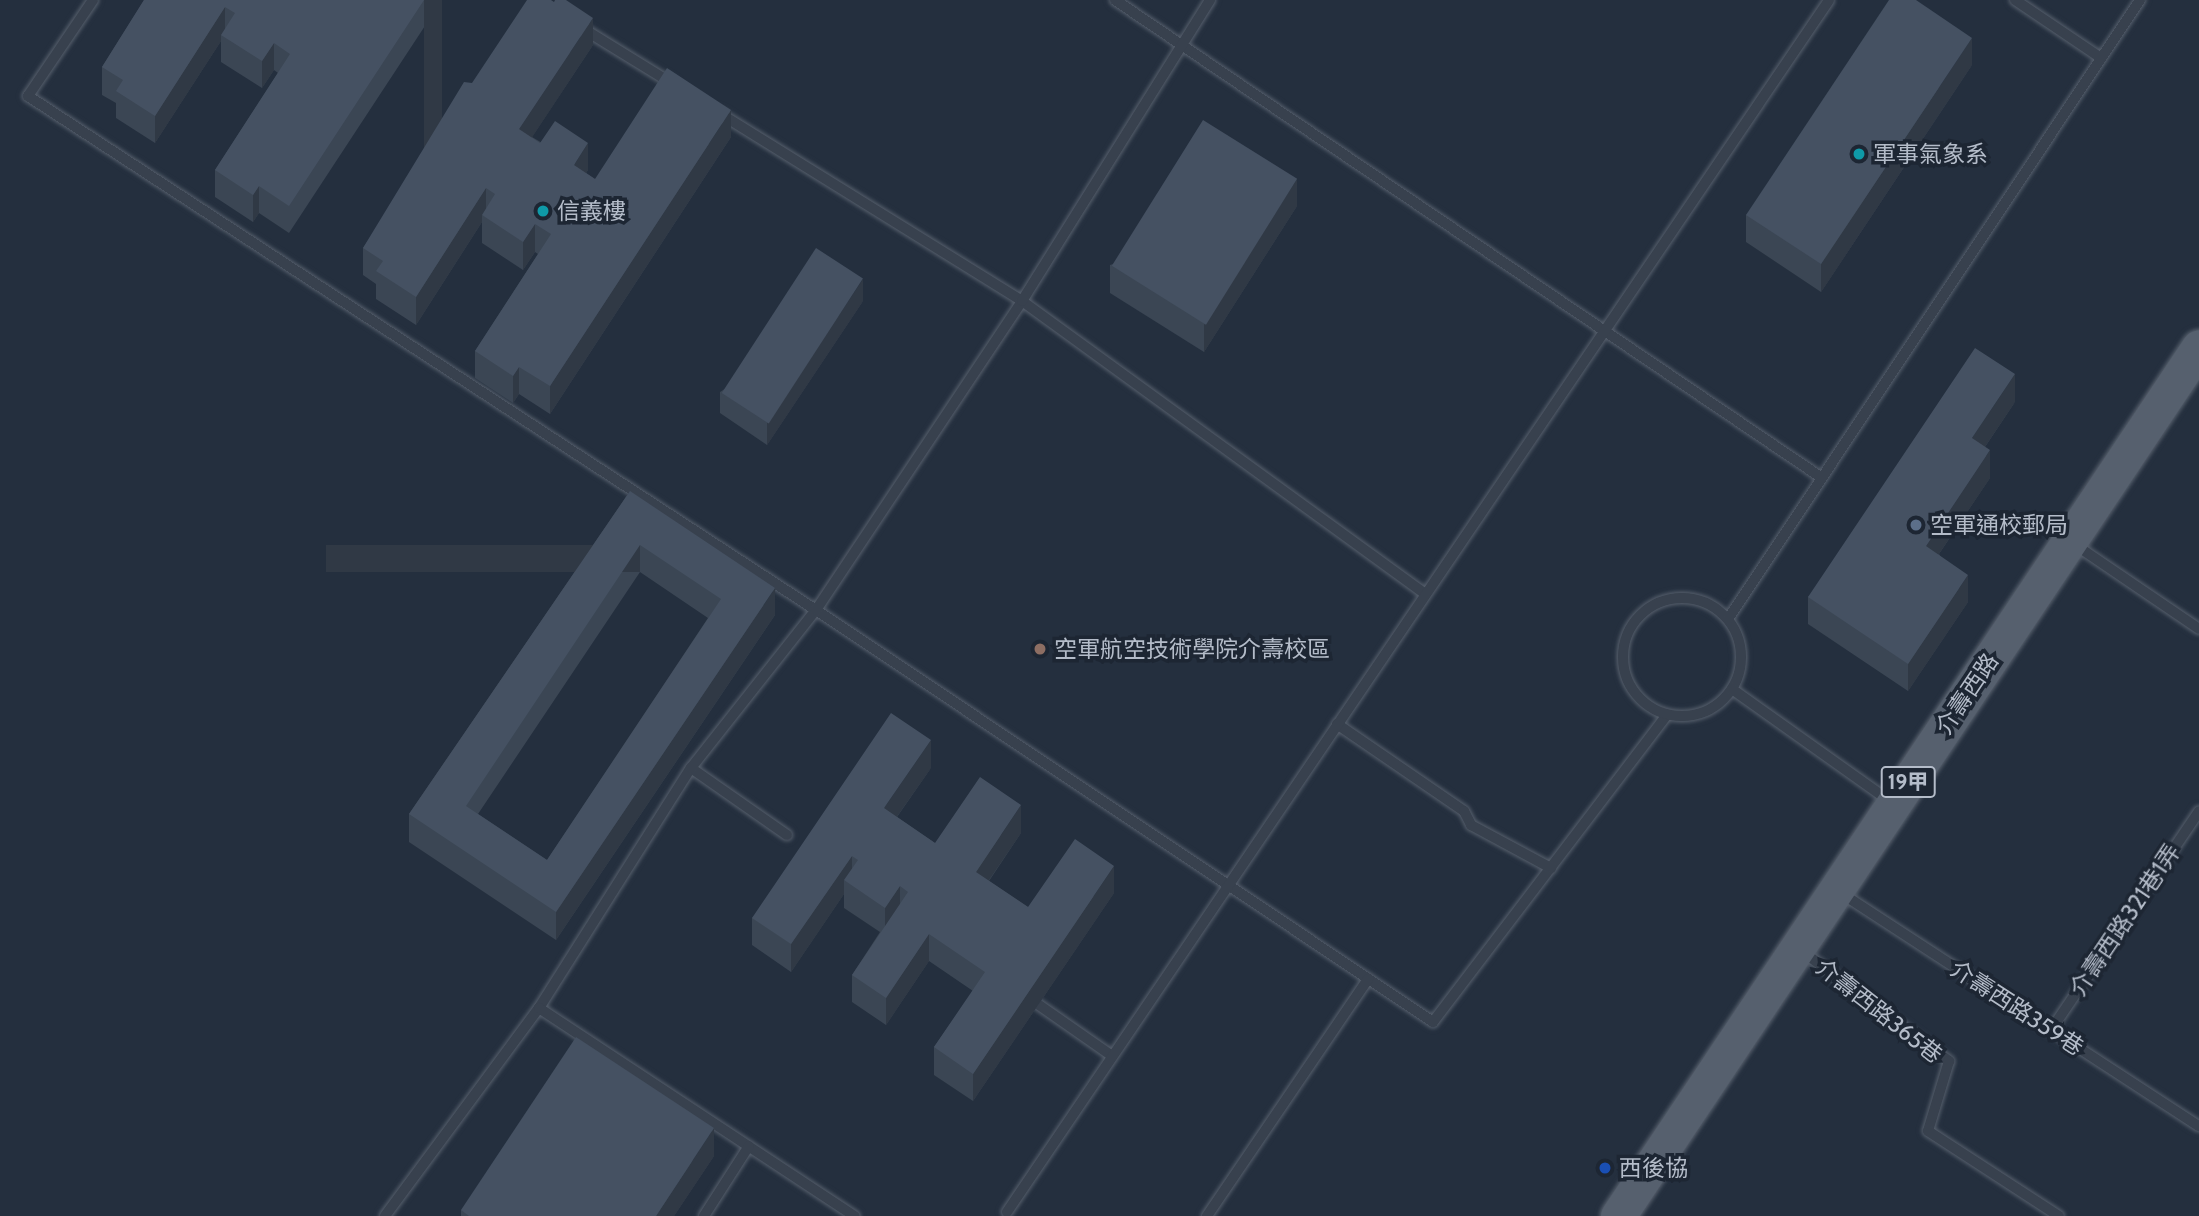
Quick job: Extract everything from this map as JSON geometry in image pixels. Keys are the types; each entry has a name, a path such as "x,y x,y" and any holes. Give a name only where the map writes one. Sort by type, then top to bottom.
{"main road":[{"name":"介壽西路","path":"1618,1216 2199,347"}],"lane":[{"path":"93,0 28,96 816,610 1433,1023 1667,715"},
{"path":"1115,0 1822,478"},
{"path":"385,1216 539,1007 691,768 816,610 1022,301 1210,0"},
{"path":"1007,1212 1829,0"},
{"path":"2015,0 2101,58"},
{"path":"1728,619 2140,0"},
{"path":"573,22 679,88"},
{"path":"703,103 1022,301 1425,594"},
{"path":"2070,541 2199,628"},
{"path":"1673,598 1693,599 1713,606 1728,619 1737,635 1741,653 1740,672 1732,689 1720,703 1703,713 1685,717 1667,715 1641,699 1625,674 1623,654 1627,634 1638,617 1654,605 1673,598"},
{"path":"1732,689 1893,804"},
{"path":"1337,724 1464,811 1471,825 1551,868"},
{"path":"691,768 787,835"},
{"name":"介壽西路321巷1弄","path":"2051,1030 2199,811"},
{"name":"介壽西路359巷","path":"1836,890 2199,1126"},
{"name":"介壽西路365巷","path":"1797,947 1949,1061 1928,1131 2059,1216"},
{"path":"1208,1216 1368,979"},
{"path":"1024,994 1112,1056"},
{"path":"539,1007 855,1216"},
{"path":"704,1216 749,1146"}],"building":[{"path":"144,0 424,0 289,206 259,186 253,195 215,170 290,54 274,43 262,61 221,35 235,13 225,7 155,116 116,91 123,80 102,67"},
{"name":"信義樓","path":"527,0 566,0 593,18 519,129 540,143 555,121 588,143 574,165 595,179 667,68 731,110 550,386 519,367 513,376 475,351 551,234 535,224 523,242 482,215 495,194 486,188 416,297 376,271 383,261 363,248 464,82 472,83"},
{"name":"軍事氣象系","path":"1889,0 1916,0 1972,38 1821,264 1746,215"},
{"path":"1203,120 1297,179 1206,325 1112,266"},
{"path":"816,248 863,278 769,424 722,393"},
{"name":"空軍通校郵局","path":"1975,348 2015,374 1972,438 1990,450 1926,546 1968,575 1908,664 1808,597"},
{"path":"630,491 775,588 556,912 409,814","holes":["640,545 721,599 547,860 466,806"]},
{"path":"891,713 931,740 884,808 935,843 980,777 1021,805 976,872 1028,907 1075,839 1114,866 973,1074 934,1047 985,972 929,934 886,998 852,975 908,892 900,886 885,908 844,880 858,860 852,856 791,944 752,918"},
{"path":"576,1037 714,1128 656,1216 469,1216 461,1210"}],"place":[{"name":"軍事氣象系","path":"1859,154"},
{"name":"信義樓","path":"543,211"},
{"name":"空軍通校郵局","path":"1916,525"},
{"name":"空軍航空技術學院介壽校區","path":"1040,649"},
{"name":"西後協","path":"1605,1168"}]}
